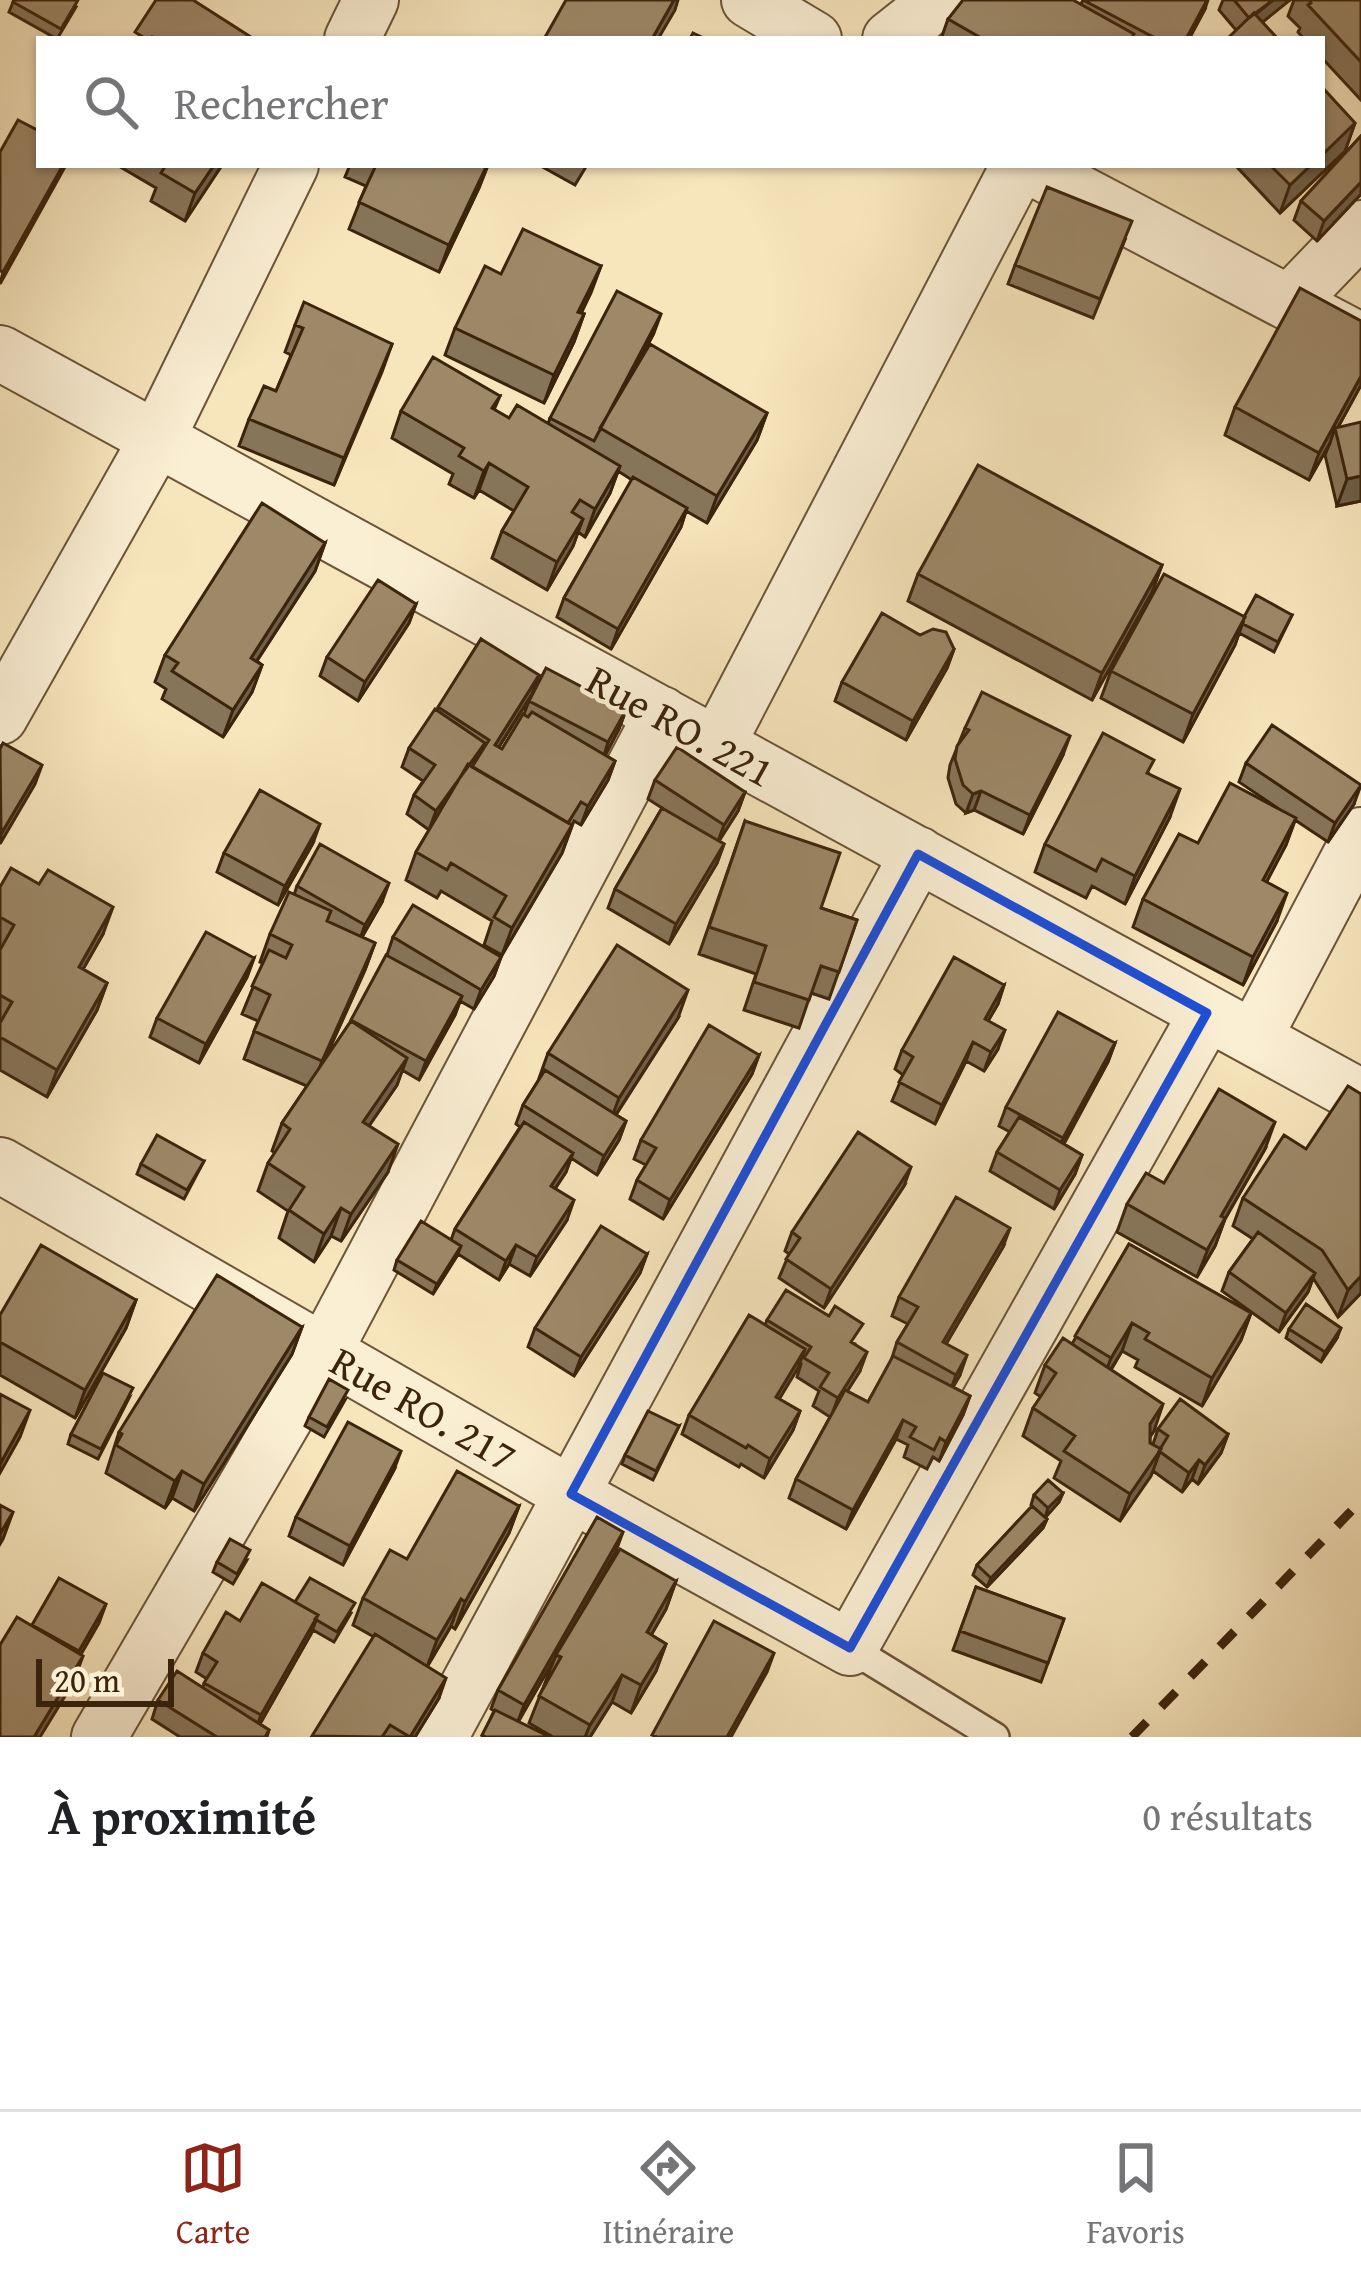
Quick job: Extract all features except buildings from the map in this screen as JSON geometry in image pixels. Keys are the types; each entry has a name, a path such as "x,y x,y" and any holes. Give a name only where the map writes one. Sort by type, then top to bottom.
{"street":[{"path":"353,36 371,0"},
{"path":"749,0 809,36"},
{"path":"894,36 939,0"},
{"path":"0,717 157,439 290,168"},
{"path":"717,745 1021,168"},
{"path":"1029,168 1361,341"},
{"path":"1289,303 1361,228"},
{"name":"Rue RO. 221","path":"0,353 1361,1097"},
{"path":"99,1737 325,1350 662,714"},
{"path":"1254,1038 1361,835"},
{"path":"440,1737 918,854"},
{"path":"850,1648 1207,1012"},
{"name":"Rue RO. 217","path":"0,1165 571,1494 850,1648"}],"lane":[{"path":"850,1648 995,1737"}],"highlighted area":[{"path":"918,854 1207,1013 850,1648 571,1494"}],"railway":[{"path":"1132,1737 1361,1501"}]}
